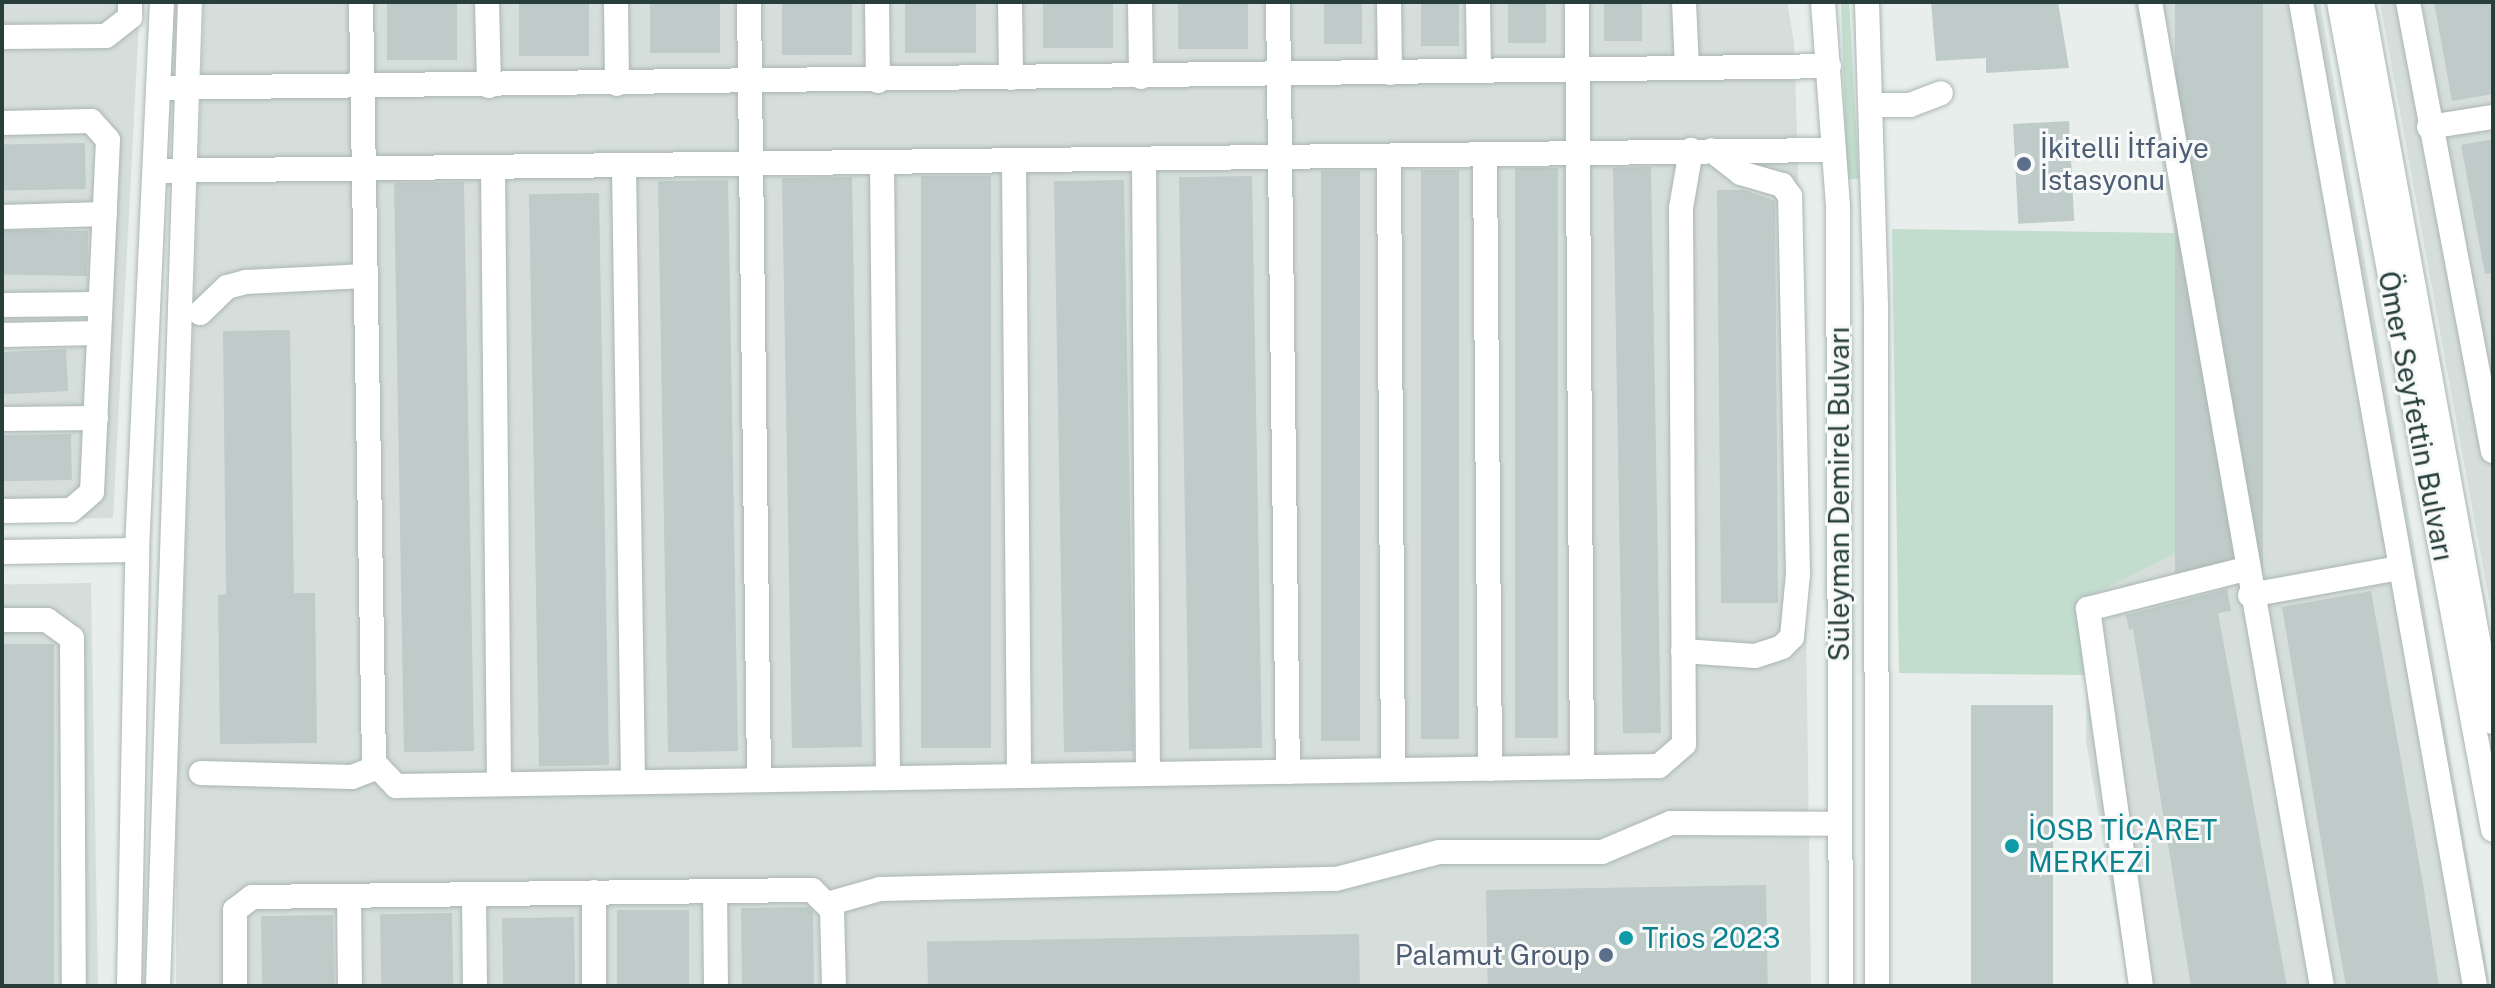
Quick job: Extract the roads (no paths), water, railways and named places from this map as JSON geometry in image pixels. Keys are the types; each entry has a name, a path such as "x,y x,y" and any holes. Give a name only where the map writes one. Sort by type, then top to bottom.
{"street":[{"path":"2,37 106,36 130,17 130,2"},
{"path":"129,986 137,550 157,171 162,2"},
{"path":"158,986 190,2"},
{"path":"361,2 374,763 396,786 1659,766 1684,744 1681,208 1702,150"},
{"path":"487,2 489,86"},
{"path":"616,2 617,84"},
{"path":"749,2 759,780"},
{"path":"877,2 878,81"},
{"path":"1010,2 1011,78"},
{"path":"1140,2 1141,77"},
{"path":"1278,2 1288,772"},
{"path":"1389,2 1390,73"},
{"path":"1478,2 1479,71"},
{"path":"1577,2 1582,767"},
{"path":"1684,2 1687,68"},
{"name":"Süleyman Demirel Bulvarı","path":"1823,2 1834,150 1841,986"},
{"name":"Süleyman Demirel Bulvarı","path":"1867,2 1873,105 1877,986"},
{"path":"2150,2 2245,569 2322,986"},
{"path":"2301,2 2475,986"},
{"name":"Ömer Seyfettin Bulvarı","path":"2339,2 2493,830"},
{"name":"Ömer Seyfettin Bulvarı","path":"2362,2 2493,722"},
{"path":"2408,2 2429,127 2493,451"},
{"path":"158,88 186,91 1829,66"},
{"path":"1873,105 1910,105 1941,93"},
{"path":"2429,127 2493,117"},
{"path":"2,123 91,121 108,140 92,492 71,510 2,511"},
{"path":"1683,651 1755,656 1788,642 1798,574 1790,196 1782,185 1741,173 1702,150"},
{"path":"157,171 1834,150"},
{"path":"1485,155 1490,769"},
{"path":"1389,156 1393,770"},
{"path":"1144,159 1148,774"},
{"path":"1014,161 1019,776"},
{"path":"882,163 888,778"},
{"path":"624,166 633,782"},
{"path":"493,168 499,784"},
{"path":"2,217 105,214"},
{"path":"200,313 227,287 246,282 365,276"},
{"path":"2,305 99,304"},
{"path":"2,335 97,333"},
{"path":"2,419 96,418"},
{"path":"2,552 137,550"},
{"path":"2250,595 2399,568"},
{"path":"2141,986 2088,609 2245,569"},
{"path":"2,620 47,620 72,638 74,986"},
{"path":"201,773 352,777 378,767"},
{"path":"827,904 880,889 1345,878 1439,852 1612,850 1671,823 1840,824"},
{"path":"235,986 235,910 252,897 812,890 832,910 834,986"},
{"path":"715,891 716,986"},
{"path":"594,892 594,986"},
{"path":"474,894 475,986"},
{"path":"349,896 350,986"}],"place":[{"name":"İkitelli İtfaiye İstasyonu","path":"2024,164"},
{"name":"İOSB TİCARET MERKEZİ","path":"2012,846"},
{"name":"Trios 2023","path":"1626,938"},
{"name":"Palamut Group","path":"1606,955"}]}
